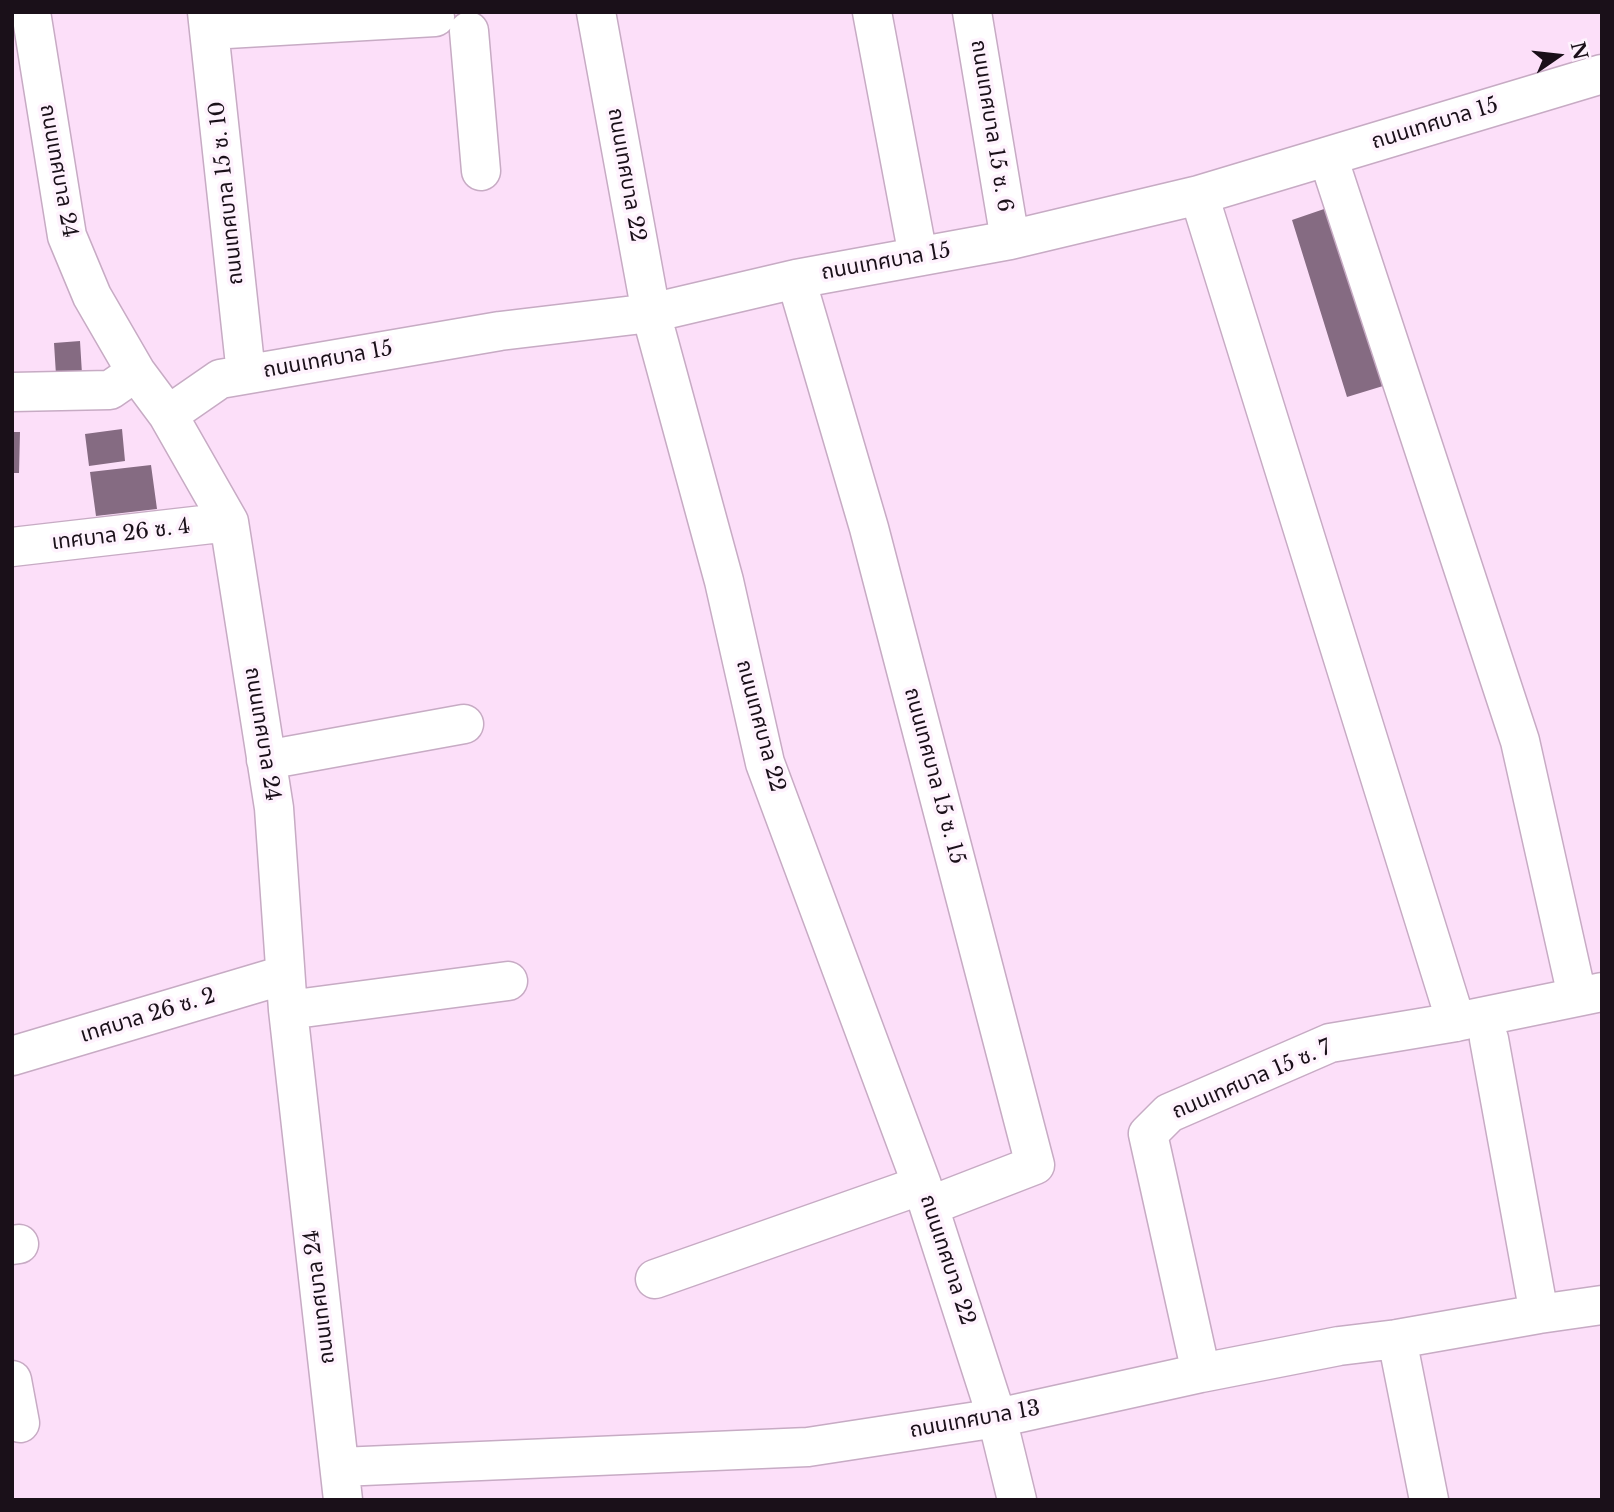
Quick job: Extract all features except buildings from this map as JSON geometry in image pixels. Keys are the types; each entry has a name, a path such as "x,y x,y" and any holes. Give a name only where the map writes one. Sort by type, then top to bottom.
{"street":[{"name":"ถนนเทศบาล 24","path":"31,12 67,236 92,296 136,372 167,415 229,522 274,808 286,992 341,1483"},
{"name":"ถนนเทศบาล 22","path":"596,12 651,313 724,581 765,763 926,1195 997,1418 1017,1500"},
{"path":"872,12 918,256"},
{"name":"ถนนเทศบาล 15 ซ. 6","path":"972,12 1010,240"},
{"path":"208,21 452,24 481,171"},
{"name":"ถนนเทศบาล 15 ซ. 10","path":"208,21 246,374"},
{"name":"ถนนเทศบาล 15","path":"167,415 220,379 500,331 651,313 796,279 1010,240 1199,195 1602,75"},
{"path":"1328,157 1520,741 1589,994"},
{"path":"1199,195 1456,1022"},
{"name":"ถนนเทศบาล 15 ซ. 15","path":"796,279 869,528 1035,1165 926,1195"},
{"path":"12,392 110,390 136,372"},
{"name":"เทศบาล 26 ซ. 4","path":"12,547 229,522"},
{"path":"266,760 464,724"},
{"name":"เทศบาล 26 ซ. 2","path":"12,1056 286,992 508,981"},
{"name":"ถนนเทศบาล 15 ซ. 7","path":"1201,1373 1148,1134 1169,1113 1330,1044 1456,1022 1589,994"},
{"path":"1489,1039 1539,1314"},
{"path":"655,1279 926,1195"},
{"name":"ถนนเทศบาล 13","path":"341,1483 808,1447 997,1418 1339,1346 1398,1339 1602,1305"},
{"path":"1398,1339 1429,1500"},
{"path":"12,1380 20,1423"}]}
